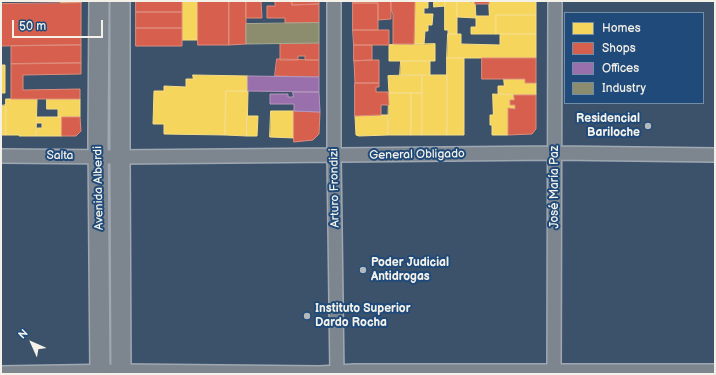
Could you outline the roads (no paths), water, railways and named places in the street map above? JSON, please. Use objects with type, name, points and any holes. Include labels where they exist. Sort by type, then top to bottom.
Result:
[{"type":"main road","name":"Avenida Alberdi","points":[[99,1],[98,157],[100,373]]},
{"type":"main road","name":"Avenida Alberdi","points":[[120,1],[121,373]]},
{"type":"street","name":"Arturo Frondizi","points":[[334,1],[334,155],[337,373]]},
{"type":"street","name":"José María Paz","points":[[554,372],[556,153],[554,135],[556,1]]},
{"type":"street","name":"General Obligado","points":[[120,157],[556,153],[715,155]]},
{"type":"street","name":"Salta","points":[[1,156],[120,157]]},
{"type":"street","points":[[1,373],[715,371]]},
{"type":"place","name":"Residencial Bariloche","points":[[648,126]]},
{"type":"place","name":"Poder Judicial Antidrogas","points":[[363,270]]},
{"type":"place","name":"Instituto Superior Dardo Rocha","points":[[307,316]]}]
